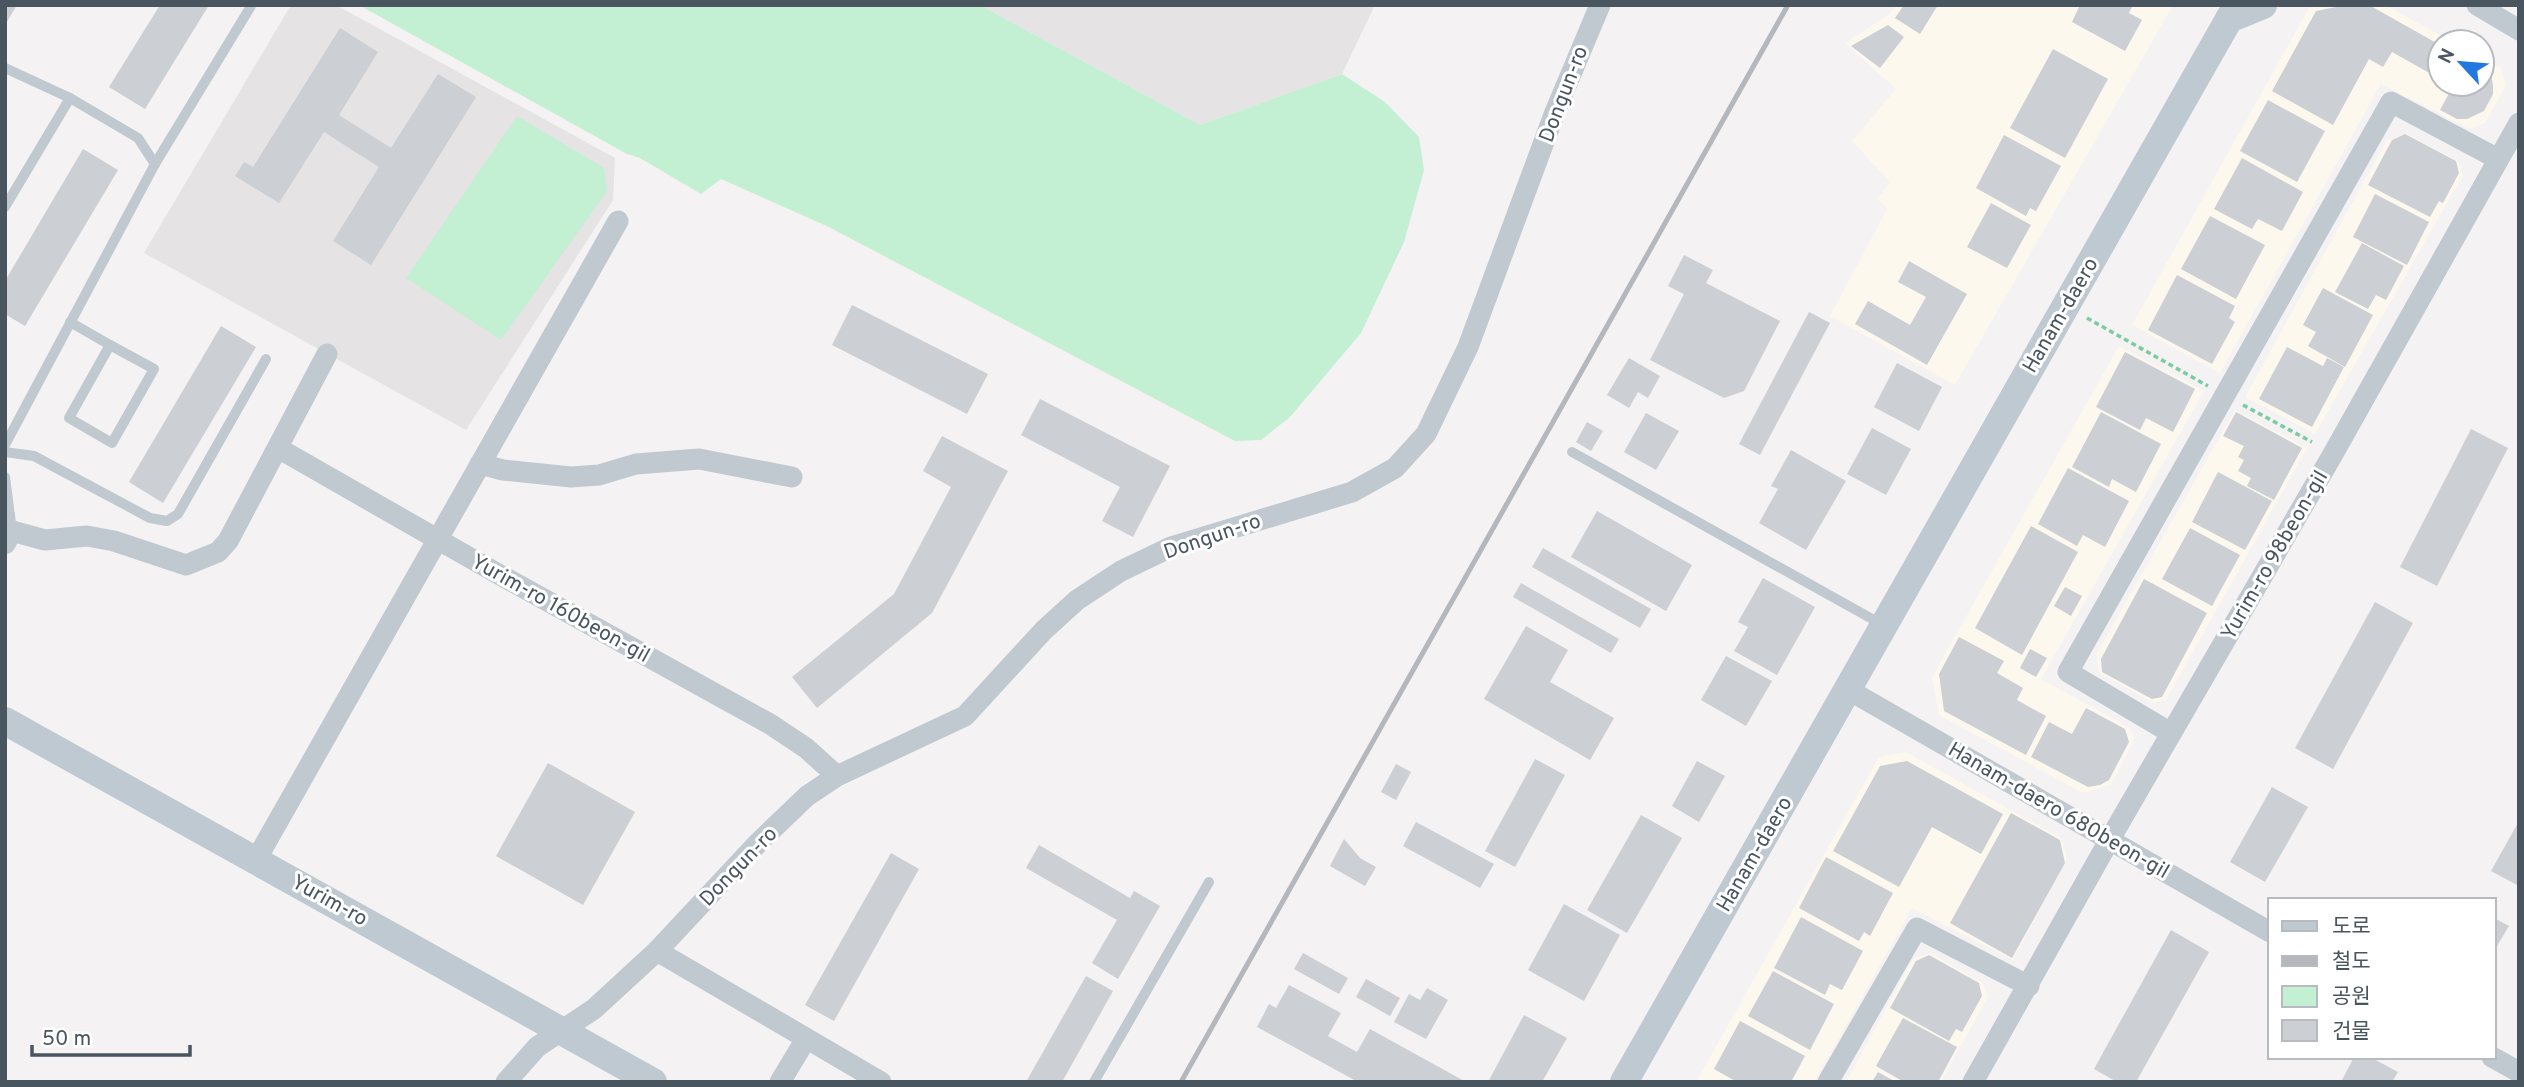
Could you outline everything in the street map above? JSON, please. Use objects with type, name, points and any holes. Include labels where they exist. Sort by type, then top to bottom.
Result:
[{"type":"main road","points":[[2233,12],[2263,5]]},
{"type":"main road","name":"Hanam-daero","points":[[1624,1082],[2233,12]]},
{"type":"main road","name":"Yurim-ro","points":[[5,721],[653,1082]]},
{"type":"street","name":"Dongun-ro","points":[[506,1082],[537,1048],[594,1009],[657,951],[759,842],[807,796],[837,776],[964,716],[1044,630],[1077,600],[1121,571],[1171,547],[1352,492],[1395,468],[1426,435],[1468,347],[1555,112],[1600,5]]},
{"type":"street","points":[[2477,5],[2519,30]]},
{"type":"street","points":[[2171,733],[2068,671],[2391,102],[2498,159]]},
{"type":"street","name":"Yurim-ro 98beon-gil","points":[[1973,1082],[2333,454],[2519,123]]},
{"type":"street","points":[[256,860],[618,221]]},
{"type":"street","points":[[9,538],[45,540],[87,536],[114,541],[186,565],[218,552],[228,541],[327,354]]},
{"type":"street","name":"Yurim-ro 160beon-gil","points":[[278,448],[779,730],[806,748],[837,776]]},
{"type":"street","points":[[480,464],[503,470],[571,477],[599,475],[636,464],[699,459],[792,477]]},
{"type":"street","name":"Hanam-daero 680beon-gil","points":[[1847,689],[2268,931]]},
{"type":"street","points":[[1828,1082],[1917,928],[2029,986]]},
{"type":"street","points":[[657,951],[881,1082]]},
{"type":"street","points":[[780,1082],[806,1039]]},
{"type":"street","points":[[2496,1059],[2519,1072]]},
{"type":"lane","points":[[5,445],[155,164],[251,6]]},
{"type":"lane","points":[[5,68],[70,98],[138,138],[155,164]]},
{"type":"lane","points":[[5,207],[70,98]]},
{"type":"lane","points":[[70,322],[154,369],[112,443],[69,418],[110,345]]},
{"type":"lane","points":[[5,452],[34,456],[150,518],[167,522],[178,514],[266,359]]},
{"type":"lane","points":[[1572,452],[1883,625]]},
{"type":"lane","points":[[5,477],[9,538]]},
{"type":"lane","points":[[1094,1082],[1209,882]]},
{"type":"path","points":[[2065,306],[2312,442]]},
{"type":"shaded area","points":[[291,5],[336,5],[615,158],[613,200],[466,430],[144,253]]},
{"type":"shaded area","points":[[980,5],[1375,5],[1342,74],[1200,125]]},
{"type":"shaded area","points":[[1896,5],[2173,5],[1955,385],[1830,316],[1887,209],[1878,198],[1890,182],[1852,141],[1896,89],[1845,43],[1888,15]]},
{"type":"shaded area","points":[[2322,5],[2385,5],[2427,28],[2426,98],[2496,98],[2496,65],[2501,68],[2506,85],[2485,123],[2469,129],[2381,84],[2220,373],[2132,325],[2309,8]]},
{"type":"shaded area","points":[[2405,133],[2458,161],[2463,175],[2315,434],[2245,397],[2387,140]]},
{"type":"shaded area","points":[[2119,346],[2204,391],[2041,679],[2130,728],[2135,738],[2111,785],[2083,793],[1939,715],[1932,677]]},
{"type":"shaded area","points":[[2235,410],[2307,448],[2166,700],[2154,703],[2099,673],[2096,655]]},
{"type":"shaded area","points":[[1906,752],[2061,838],[2067,859],[2013,960],[1912,908],[1814,1082],[1696,1082],[1879,757]]},
{"type":"shaded area","points":[[1930,953],[1983,983],[1988,997],[1941,1082],[1846,1082],[1913,959]]},
{"type":"green space","points":[[359,5],[980,5],[1200,125],[1342,74],[1385,102],[1419,137],[1424,170],[1404,242],[1361,333],[1290,417],[1261,440],[1235,441],[829,227],[721,179],[701,194]]},
{"type":"green space","points":[[517,116],[604,168],[607,191],[501,340],[406,278]]},
{"type":"building","points":[[5,5],[17,5],[5,25]]},
{"type":"building","points":[[160,5],[209,5],[145,109],[109,87]]},
{"type":"building","points":[[1904,5],[1938,5],[1920,34],[1895,18]]},
{"type":"building","points":[[2080,5],[2133,5],[2129,13],[2142,20],[2125,51],[2072,22]]},
{"type":"building","points":[[2346,5],[2369,5],[2426,37],[2426,71],[2392,52],[2383,67],[2369,59],[2333,125],[2272,91],[2316,11]]},
{"type":"building","points":[[1888,25],[1904,37],[1880,68],[1851,46]]},
{"type":"building","points":[[340,28],[378,52],[339,115],[391,148],[438,74],[476,97],[371,265],[333,241],[379,167],[324,132],[279,203],[235,176],[244,162],[253,167]]},
{"type":"building","points":[[2053,49],[2108,79],[2065,158],[2010,128]]},
{"type":"building","points":[[2446,98],[2491,98],[2484,111],[2467,119],[2457,119],[2440,110]]},
{"type":"building","points":[[2268,100],[2325,131],[2297,182],[2240,151]]},
{"type":"building","points":[[2405,134],[2456,161],[2459,173],[2443,203],[2439,201],[2430,217],[2368,185],[2392,140]]},
{"type":"building","points":[[2004,135],[2061,166],[2036,211],[2030,208],[2026,216],[1976,188]]},
{"type":"building","points":[[83,149],[118,170],[25,326],[5,314],[5,281]]},
{"type":"building","points":[[2242,158],[2303,192],[2282,231],[2258,219],[2252,229],[2214,209]]},
{"type":"building","points":[[2375,194],[2429,222],[2407,265],[2353,237]]},
{"type":"building","points":[[1991,203],[2031,225],[2007,268],[1967,247]]},
{"type":"building","points":[[2210,216],[2265,245],[2236,299],[2181,269]]},
{"type":"building","points":[[2362,243],[2404,266],[2386,300],[2376,295],[2368,309],[2335,292]]},
{"type":"building","points":[[1684,255],[1713,270],[1706,283],[1780,321],[1744,391],[1724,398],[1650,360],[1684,294],[1668,286]]},
{"type":"building","points":[[1909,261],[1967,294],[1927,365],[1855,324],[1868,301],[1910,325],[1926,297],[1898,282]]},
{"type":"building","points":[[2177,275],[2235,306],[2229,318],[2235,322],[2212,364],[2148,330]]},
{"type":"building","points":[[2323,288],[2373,315],[2345,367],[2308,346],[2316,332],[2303,325]]},
{"type":"building","points":[[852,305],[988,374],[967,414],[832,345]]},
{"type":"building","points":[[1809,312],[1830,323],[1760,455],[1739,444]]},
{"type":"building","points":[[221,326],[256,347],[163,503],[129,482]]},
{"type":"building","points":[[2287,347],[2323,366],[2327,358],[2344,367],[2312,427],[2259,399]]},
{"type":"building","points":[[2125,352],[2195,389],[2173,432],[2146,418],[2140,430],[2096,407]]},
{"type":"building","points":[[1629,358],[1660,376],[1648,398],[1638,392],[1629,408],[1607,395]]},
{"type":"building","points":[[1897,363],[1942,387],[1919,431],[1874,407]]},
{"type":"building","points":[[1040,399],[1170,466],[1133,537],[1102,521],[1120,487],[1021,435]]},
{"type":"building","points":[[2101,412],[2161,444],[2136,492],[2112,479],[2109,487],[2072,467]]},
{"type":"building","points":[[2236,412],[2302,448],[2274,500],[2247,486],[2251,478],[2238,471],[2244,460],[2238,457],[2244,446],[2223,436]]},
{"type":"building","points":[[1646,413],[1679,431],[1656,470],[1624,452]]},
{"type":"building","points":[[1587,422],[1603,431],[1591,451],[1576,442]]},
{"type":"building","points":[[1872,428],[1911,449],[1886,495],[1847,474]]},
{"type":"building","points":[[2471,429],[2508,448],[2437,586],[2400,567]]},
{"type":"building","points":[[942,436],[1008,471],[932,613],[817,708],[792,677],[894,594],[951,487],[923,471]]},
{"type":"building","points":[[1791,450],[1846,481],[1806,550],[1759,523],[1778,489],[1771,486]]},
{"type":"building","points":[[2068,468],[2129,501],[2105,547],[2083,535],[2077,546],[2038,524]]},
{"type":"building","points":[[2218,472],[2272,501],[2245,550],[2192,522]]},
{"type":"building","points":[[1597,511],[1692,565],[1666,611],[1571,557]]},
{"type":"building","points":[[2031,526],[2078,552],[2022,655],[1975,628]]},
{"type":"building","points":[[2190,528],[2240,555],[2212,606],[2162,579]]},
{"type":"building","points":[[1543,548],[1651,609],[1640,628],[1532,567]]},
{"type":"building","points":[[1763,578],[1815,607],[1777,675],[1734,651],[1748,627],[1738,622]]},
{"type":"building","points":[[2144,579],[2207,613],[2162,697],[2152,699],[2102,672],[2101,659]]},
{"type":"building","points":[[1521,583],[1619,639],[1611,653],[1513,597]]},
{"type":"building","points":[[2065,587],[2082,596],[2071,616],[2054,606]]},
{"type":"building","points":[[2375,602],[2413,623],[2333,769],[2295,748]]},
{"type":"building","points":[[1526,626],[1568,650],[1550,682],[1614,718],[1590,760],[1484,699]]},
{"type":"building","points":[[1959,637],[2004,661],[1997,673],[2023,688],[2017,700],[2046,716],[2026,755],[1944,711],[1939,674]]},
{"type":"building","points":[[2030,649],[2047,658],[2036,677],[2020,668]]},
{"type":"building","points":[[1726,656],[1772,681],[1746,726],[1701,700]]},
{"type":"building","points":[[2086,708],[2125,729],[2129,742],[2109,780],[2088,787],[2031,757],[2049,722],[2072,734]]},
{"type":"building","points":[[1535,759],[1565,775],[1515,867],[1485,851]]},
{"type":"building","points":[[1697,761],[1725,776],[1699,822],[1672,806]]},
{"type":"building","points":[[1907,761],[2003,814],[1981,854],[1932,827],[1899,887],[1833,851],[1880,766]]},
{"type":"building","points":[[548,763],[635,812],[583,905],[496,856]]},
{"type":"building","points":[[1396,764],[1411,772],[1396,800],[1381,792]]},
{"type":"building","points":[[2272,787],[2308,807],[2265,882],[2230,862]]},
{"type":"building","points":[[2011,813],[2060,840],[2065,863],[2012,958],[1950,923]]},
{"type":"building","points":[[1641,815],[1682,838],[1627,933],[1587,910]]},
{"type":"building","points":[[2519,821],[2519,886],[2491,871]]},
{"type":"building","points":[[1416,822],[1494,864],[1480,888],[1403,846]]},
{"type":"building","points":[[1344,839],[1360,858],[1376,867],[1365,886],[1330,866]]},
{"type":"building","points":[[1039,845],[1130,898],[1134,891],[1160,906],[1118,979],[1092,963],[1117,920],[1026,868]]},
{"type":"building","points":[[891,853],[919,869],[834,1021],[805,1005]]},
{"type":"building","points":[[1826,857],[1893,893],[1870,936],[1864,932],[1859,941],[1799,908]]},
{"type":"building","points":[[1564,904],[1620,935],[1584,1001],[1528,970]]},
{"type":"building","points":[[1801,917],[1863,951],[1842,990],[1830,984],[1825,995],[1774,968]]},
{"type":"building","points":[[2496,919],[2509,926],[2496,948]]},
{"type":"building","points":[[2171,930],[2209,952],[2136,1082],[2117,1082],[2094,1069]]},
{"type":"building","points":[[1303,953],[1348,978],[1339,994],[1294,969]]},
{"type":"building","points":[[1929,955],[1979,983],[1982,996],[1962,1032],[1956,1029],[1949,1041],[1890,1008],[1916,961]]},
{"type":"building","points":[[1773,971],[1834,1004],[1810,1050],[1748,1016]]},
{"type":"building","points":[[1086,976],[1113,991],[1062,1082],[1026,1082]]},
{"type":"building","points":[[1366,979],[1400,998],[1390,1016],[1356,997]]},
{"type":"building","points":[[1289,985],[1341,1013],[1328,1036],[1357,1052],[1370,1029],[1466,1082],[1358,1082],[1257,1027],[1269,1004],[1276,1008]]},
{"type":"building","points":[[1427,988],[1448,1000],[1426,1039],[1394,1022],[1409,994],[1420,1000]]},
{"type":"building","points":[[1524,1015],[1567,1038],[1542,1082],[1488,1082]]},
{"type":"building","points":[[1903,1018],[1957,1047],[1938,1082],[1904,1082],[1876,1066]]},
{"type":"building","points":[[1740,1021],[1805,1056],[1791,1082],[1737,1082],[1714,1069]]},
{"type":"building","points":[[2353,1059],[2374,1059],[2398,1072],[2392,1082],[2341,1082]]},
{"type":"building","points":[[1878,1072],[1896,1082],[1872,1082]]},
{"type":"railway","points":[[1181,1082],[1788,5]]}]
